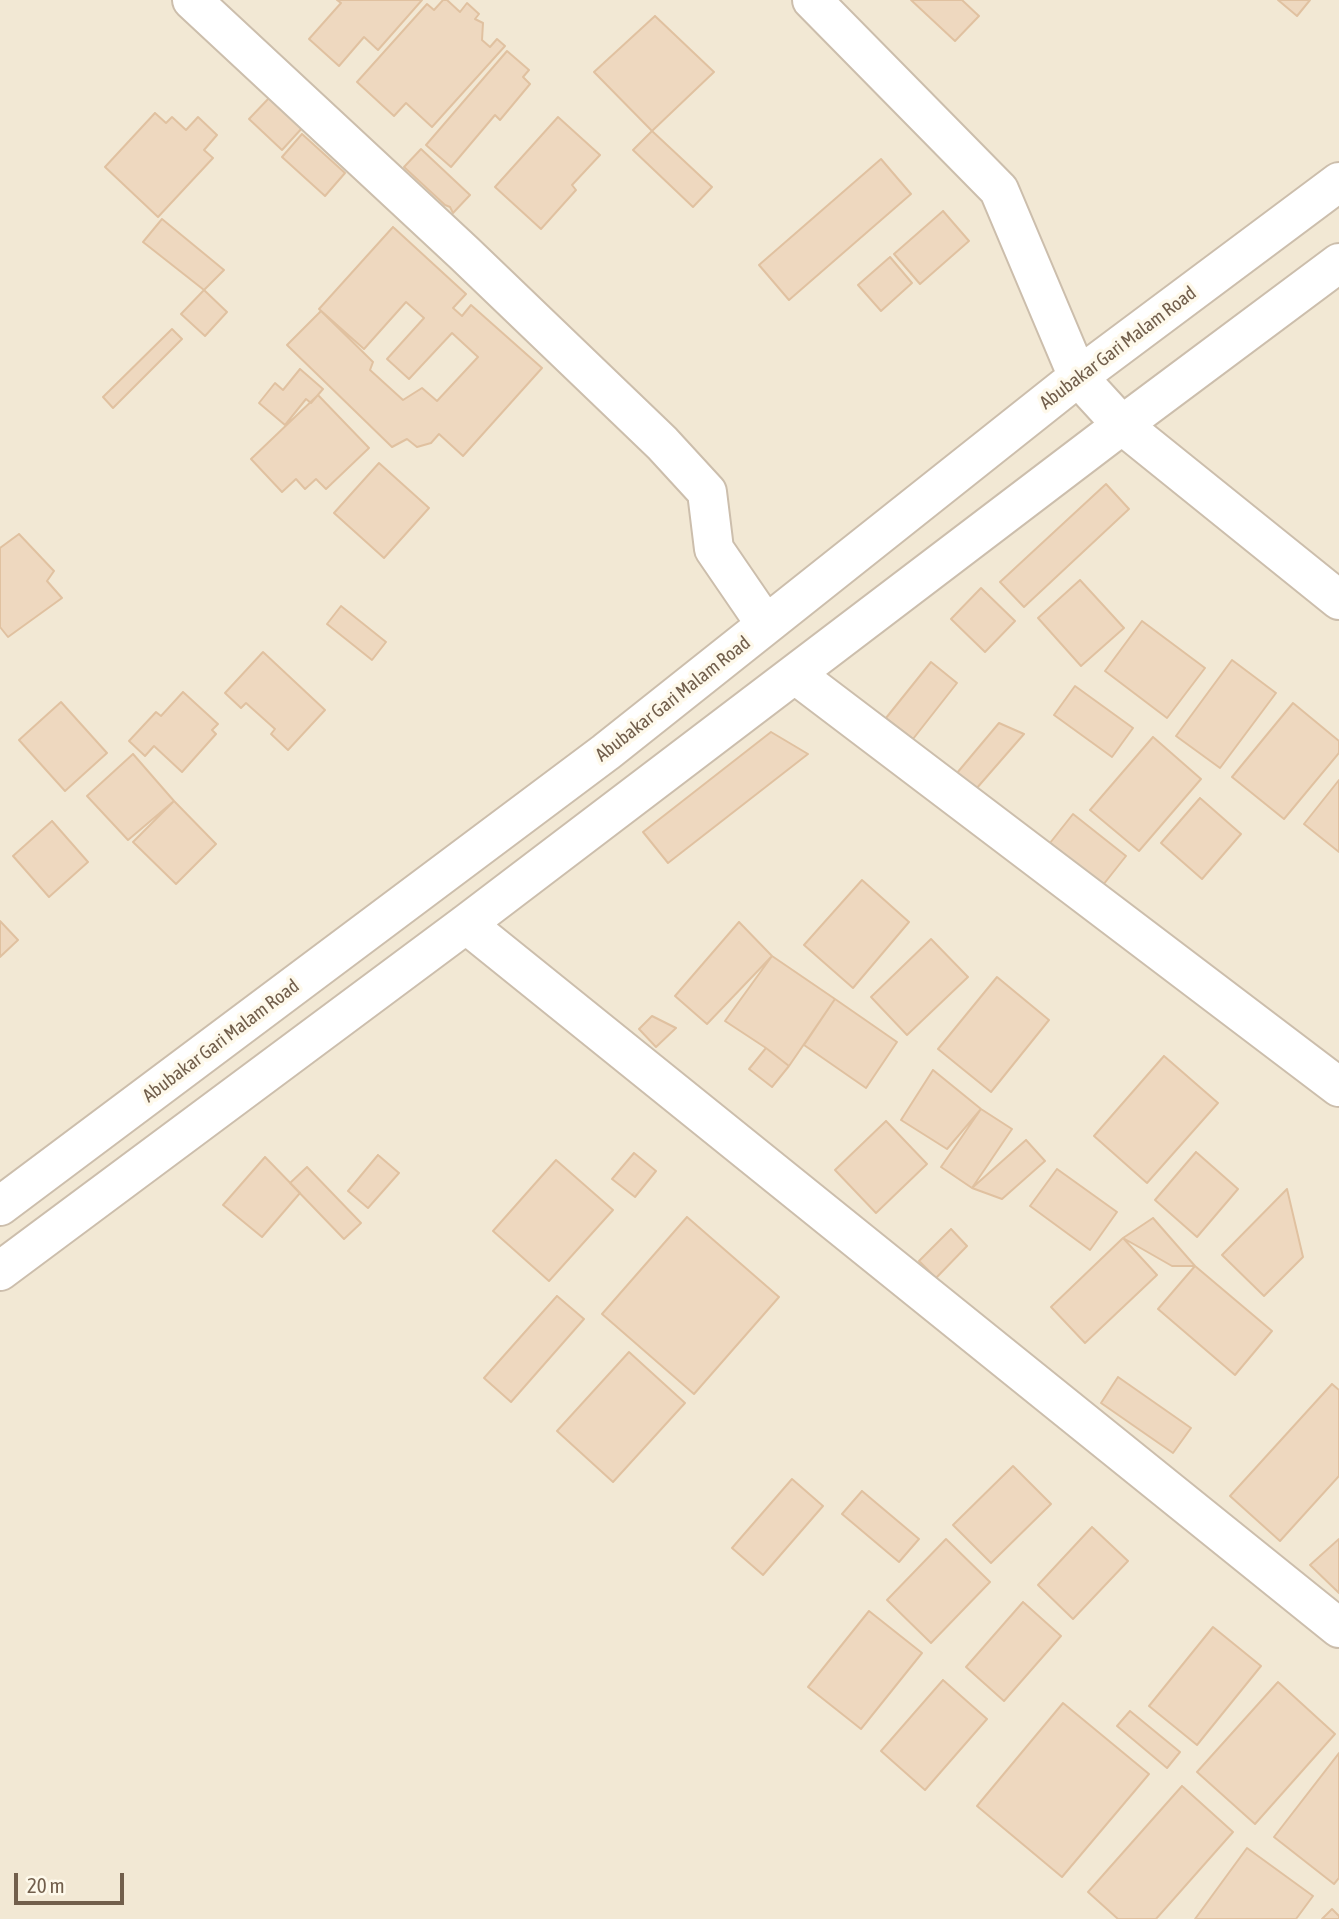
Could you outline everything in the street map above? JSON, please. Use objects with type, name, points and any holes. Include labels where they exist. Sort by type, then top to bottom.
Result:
[{"type":"street","points":[[192,0],[474,262],[662,443],[707,492],[714,550],[766,625]]},
{"type":"street","points":[[812,0],[999,190],[1077,377],[1122,425],[1339,600]]},
{"type":"street","name":"Abubakar Gari Malam Road","points":[[0,1206],[606,752],[1077,377],[1339,182]]},
{"type":"street","points":[[0,1271],[796,676],[1122,425],[1339,263]]},
{"type":"street","points":[[796,676],[1339,1087]]},
{"type":"street","points":[[466,924],[1339,1628]]},
{"type":"shaded area","points":[[0,0],[1339,0],[1339,1919],[0,1919]]},
{"type":"building","points":[[337,0],[422,0],[378,50],[364,37],[339,66],[309,39],[341,3]]},
{"type":"building","points":[[443,0],[447,0],[460,12],[467,3],[479,14],[475,19],[483,23],[482,40],[490,47],[497,39],[505,46],[432,127],[406,103],[394,116],[357,82],[427,4],[434,10]]},
{"type":"building","points":[[911,0],[962,0],[979,16],[955,41]]},
{"type":"building","points":[[1278,0],[1310,0],[1297,16]]},
{"type":"building","points":[[655,16],[714,72],[652,131],[594,72]]},
{"type":"building","points":[[507,51],[529,70],[523,77],[530,84],[500,120],[495,115],[451,167],[426,145]]},
{"type":"building","points":[[270,97],[303,127],[282,150],[249,119]]},
{"type":"building","points":[[155,113],[166,123],[172,117],[186,130],[198,117],[217,135],[204,150],[213,158],[158,217],[105,167]]},
{"type":"building","points":[[558,117],[600,155],[572,185],[576,190],[541,229],[495,187]]},
{"type":"building","points":[[652,131],[712,187],[693,207],[633,150]]},
{"type":"building","points":[[302,134],[345,173],[325,196],[282,157]]},
{"type":"building","points":[[421,149],[470,195],[453,213],[450,207],[404,167]]},
{"type":"building","points":[[881,159],[911,194],[789,300],[759,265]]},
{"type":"building","points":[[943,211],[969,241],[920,284],[894,254]]},
{"type":"building","points":[[162,219],[224,270],[204,290],[143,242]]},
{"type":"building","points":[[393,227],[466,294],[453,308],[462,316],[471,305],[542,368],[463,456],[439,434],[431,443],[417,447],[407,439],[392,447],[287,345],[321,311],[373,362],[370,370],[403,400],[422,388],[437,401],[478,357],[452,333],[409,379],[387,359],[424,318],[406,302],[364,349],[319,309]]},
{"type":"building","points":[[890,257],[912,283],[881,311],[858,285]]},
{"type":"building","points":[[204,290],[227,312],[205,336],[181,314]]},
{"type":"building","points":[[172,329],[182,339],[113,408],[103,397]]},
{"type":"building","points":[[300,369],[323,389],[311,403],[306,399],[285,425],[259,403],[275,383],[283,390]]},
{"type":"building","points":[[318,395],[369,448],[326,489],[316,479],[305,489],[296,479],[282,492],[251,459]]},
{"type":"building","points":[[379,463],[429,508],[384,558],[334,513]]},
{"type":"building","points":[[1106,484],[1129,509],[1024,607],[1000,582]]},
{"type":"building","points":[[19,534],[54,571],[47,581],[62,598],[8,637],[0,627],[0,548]]},
{"type":"building","points":[[1080,580],[1124,628],[1081,666],[1038,618]]},
{"type":"building","points":[[981,588],[1015,621],[985,652],[951,619]]},
{"type":"building","points":[[341,606],[386,642],[372,660],[327,624]]},
{"type":"building","points":[[1142,621],[1205,668],[1167,718],[1105,671]]},
{"type":"building","points":[[263,652],[325,710],[288,750],[271,734],[275,729],[246,703],[241,708],[225,693]]},
{"type":"building","points":[[1232,660],[1276,693],[1220,768],[1176,736]]},
{"type":"building","points":[[931,662],[957,683],[913,739],[886,718]]},
{"type":"building","points":[[1075,686],[1133,728],[1112,757],[1054,715]]},
{"type":"building","points":[[183,692],[218,724],[212,730],[216,734],[182,772],[154,746],[145,756],[129,741],[156,712],[161,716]]},
{"type":"building","points":[[61,702],[107,753],[65,791],[19,740]]},
{"type":"building","points":[[1293,703],[1339,741],[1339,753],[1284,819],[1232,777]]},
{"type":"building","points":[[999,723],[1024,734],[976,789],[957,773]]},
{"type":"building","points":[[771,732],[808,754],[668,863],[643,832]]},
{"type":"building","points":[[1153,737],[1201,779],[1139,851],[1090,810]]},
{"type":"building","points":[[133,754],[174,801],[128,840],[87,796]]},
{"type":"building","points":[[1339,780],[1339,852],[1304,824]]},
{"type":"building","points":[[1200,798],[1241,834],[1202,879],[1161,843]]},
{"type":"building","points":[[174,801],[216,844],[176,884],[133,842]]},
{"type":"building","points":[[1073,814],[1126,856],[1103,885],[1050,843]]},
{"type":"building","points":[[52,821],[88,862],[49,897],[13,856]]},
{"type":"building","points":[[862,880],[909,922],[853,988],[804,945]]},
{"type":"building","points":[[0,921],[18,940],[0,957]]},
{"type":"building","points":[[739,922],[772,956],[707,1024],[675,996]]},
{"type":"building","points":[[931,939],[968,977],[907,1035],[871,997]]},
{"type":"building","points":[[772,956],[835,999],[789,1066],[725,1021]]},
{"type":"building","points":[[997,977],[1049,1020],[991,1092],[938,1049]]},
{"type":"building","points":[[835,999],[897,1042],[866,1088],[804,1045]]},
{"type":"building","points":[[652,1016],[676,1028],[656,1047],[639,1029]]},
{"type":"building","points":[[766,1048],[789,1066],[772,1087],[749,1069]]},
{"type":"building","points":[[1164,1056],[1218,1103],[1147,1183],[1094,1136]]},
{"type":"building","points":[[933,1070],[981,1109],[947,1149],[901,1120]]},
{"type":"building","points":[[981,1109],[1012,1129],[972,1188],[941,1167]]},
{"type":"building","points":[[886,1121],[927,1164],[876,1213],[835,1170]]},
{"type":"building","points":[[1026,1140],[1045,1161],[1002,1199],[972,1188]]},
{"type":"building","points":[[1196,1152],[1238,1189],[1197,1237],[1155,1200]]},
{"type":"building","points":[[634,1153],[656,1171],[635,1197],[612,1179]]},
{"type":"building","points":[[378,1155],[399,1173],[368,1208],[348,1191]]},
{"type":"building","points":[[265,1157],[300,1193],[262,1237],[223,1205]]},
{"type":"building","points":[[556,1160],[613,1210],[549,1281],[493,1231]]},
{"type":"building","points":[[307,1167],[361,1223],[344,1239],[290,1183]]},
{"type":"building","points":[[1057,1169],[1117,1212],[1090,1250],[1030,1206]]},
{"type":"building","points":[[1287,1189],[1303,1257],[1264,1296],[1222,1255]]},
{"type":"building","points":[[687,1217],[779,1297],[694,1394],[602,1314]]},
{"type":"building","points":[[1153,1218],[1195,1266],[1172,1266],[1123,1238]]},
{"type":"building","points":[[951,1229],[967,1246],[936,1278],[919,1261]]},
{"type":"building","points":[[1123,1238],[1157,1275],[1085,1343],[1051,1307]]},
{"type":"building","points":[[1195,1266],[1272,1331],[1235,1375],[1158,1309]]},
{"type":"building","points":[[557,1296],[584,1319],[511,1402],[484,1378]]},
{"type":"building","points":[[629,1352],[685,1403],[613,1482],[557,1431]]},
{"type":"building","points":[[1118,1377],[1191,1428],[1173,1453],[1101,1403]]},
{"type":"building","points":[[1332,1384],[1339,1390],[1339,1476],[1280,1541],[1230,1496]]},
{"type":"building","points":[[1013,1466],[1051,1504],[991,1563],[953,1525]]},
{"type":"building","points":[[792,1479],[823,1506],[763,1575],[732,1548]]},
{"type":"building","points":[[862,1491],[919,1539],[899,1562],[842,1514]]},
{"type":"building","points":[[1092,1527],[1128,1561],[1073,1619],[1038,1585]]},
{"type":"building","points":[[946,1539],[990,1582],[931,1643],[887,1600]]},
{"type":"building","points":[[1339,1539],[1339,1593],[1310,1565]]},
{"type":"building","points":[[1023,1602],[1061,1636],[1004,1701],[966,1667]]},
{"type":"building","points":[[869,1611],[922,1653],[861,1729],[808,1687]]},
{"type":"building","points":[[1213,1627],[1261,1666],[1197,1745],[1149,1706]]},
{"type":"building","points":[[943,1680],[987,1719],[925,1790],[881,1751]]},
{"type":"building","points":[[1278,1682],[1335,1734],[1255,1824],[1197,1772]]},
{"type":"building","points":[[1063,1703],[1149,1774],[1062,1877],[977,1806]]},
{"type":"building","points":[[1130,1711],[1180,1752],[1167,1768],[1117,1726]]},
{"type":"building","points":[[1339,1753],[1339,1878],[1334,1884],[1274,1837]]},
{"type":"building","points":[[1182,1786],[1233,1832],[1156,1919],[1118,1919],[1088,1892]]},
{"type":"building","points":[[1247,1848],[1313,1896],[1296,1919],[1195,1919]]},
{"type":"building","points":[[1332,1909],[1339,1919],[1322,1919]]}]
